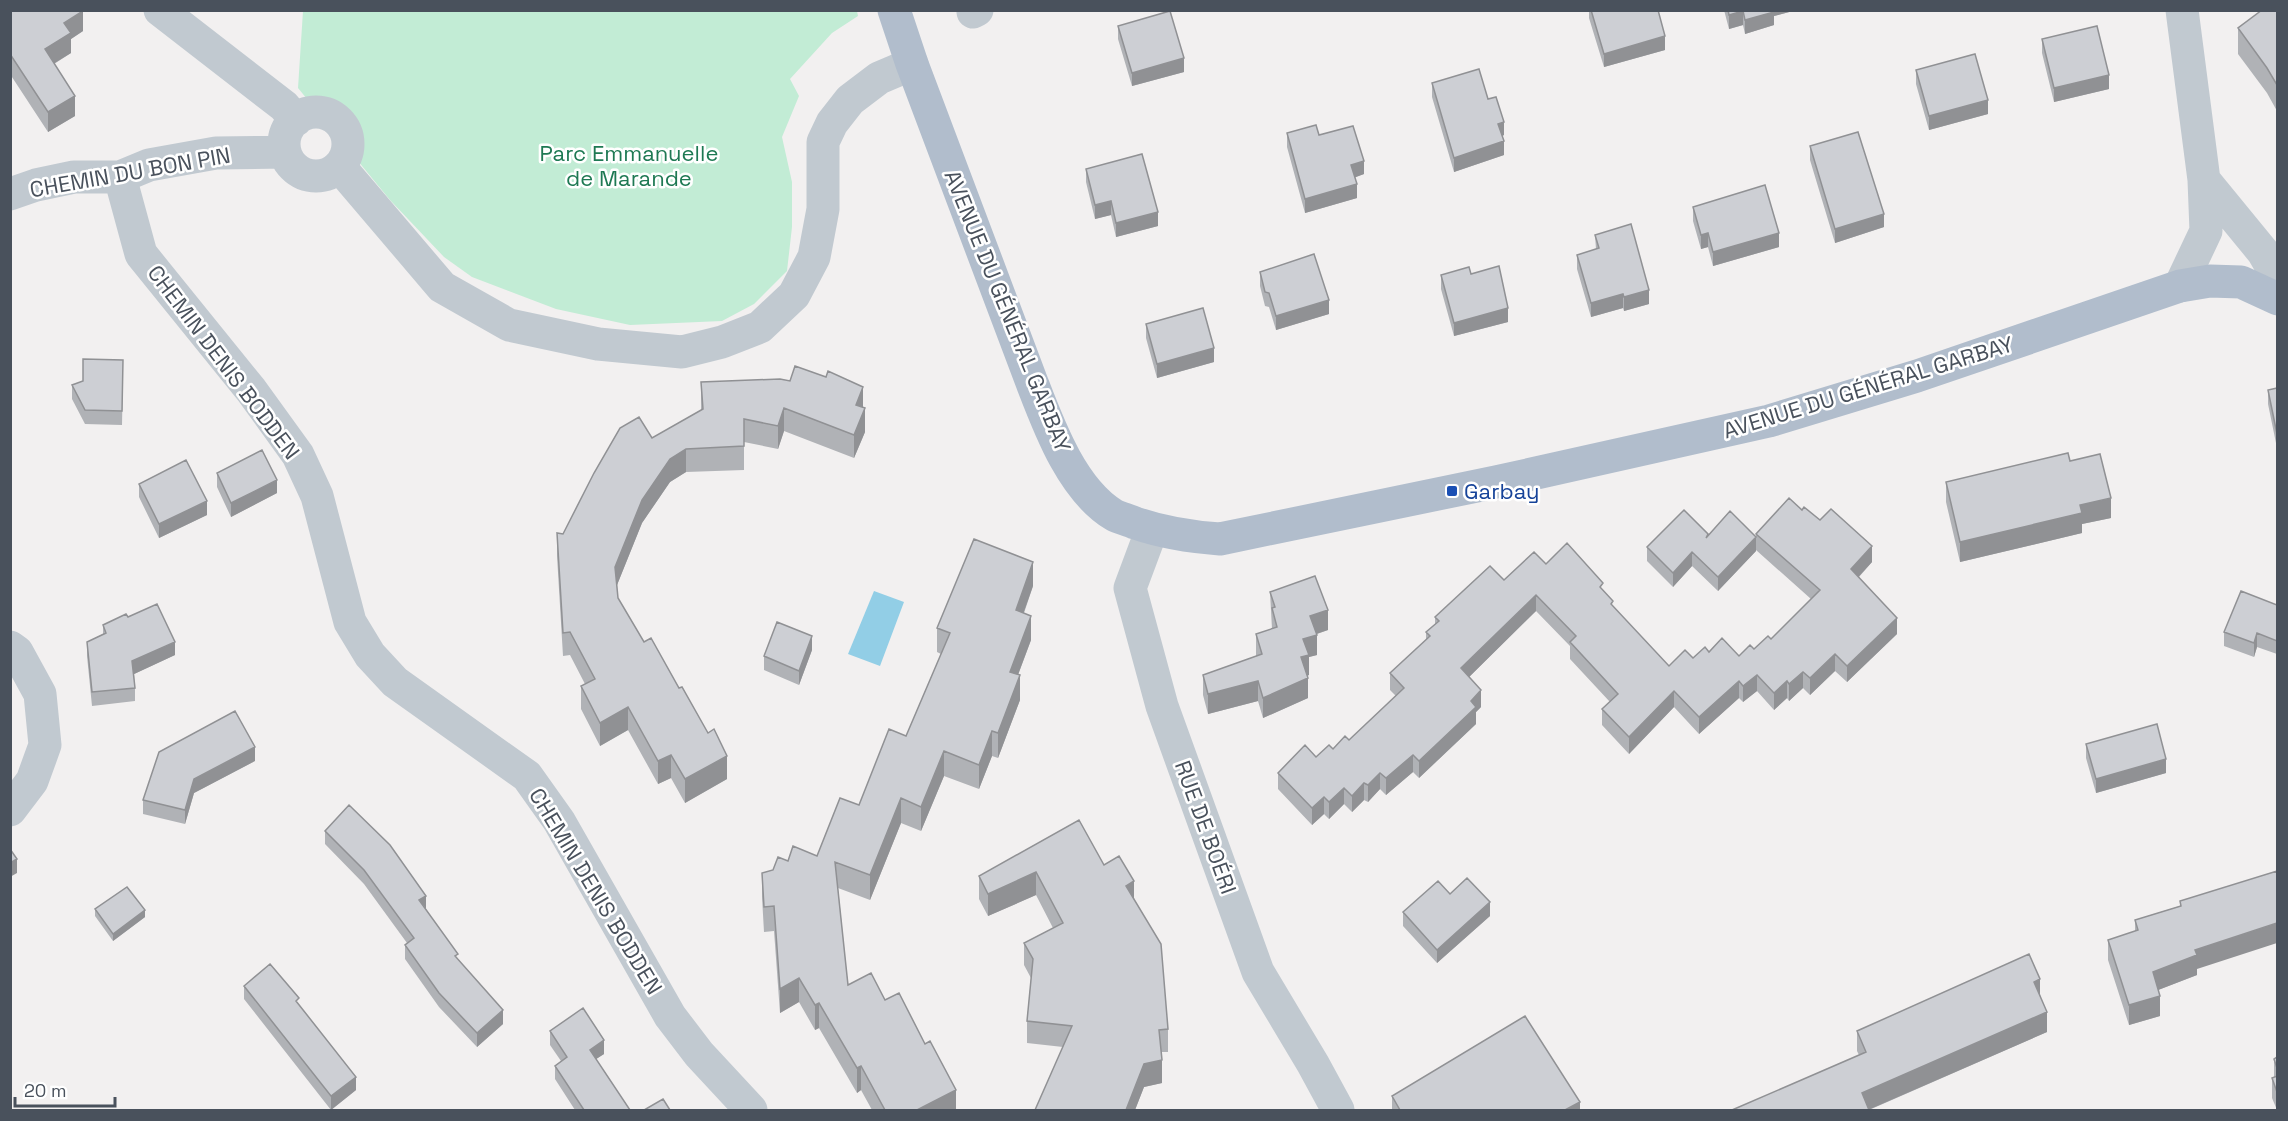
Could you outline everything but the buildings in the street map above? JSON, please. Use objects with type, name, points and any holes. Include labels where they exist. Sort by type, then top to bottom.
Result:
[{"type":"main road","name":"AVENUE DU GÉNÉRAL GARBAY","points":[[894,10],[912,64],[1049,427],[1072,470],[1095,500],[1114,515],[1152,529],[1182,536],[1221,539],[1496,482],[1769,421],[1917,376],[2180,286],[2210,282],[2241,282],[2277,299]]},
{"type":"street","points":[[160,10],[275,100],[296,120]]},
{"type":"street","points":[[2180,286],[2206,231],[2204,180],[2181,10]]},
{"type":"street","points":[[339,166],[442,287],[509,325],[598,345],[682,352],[722,342],[760,327],[794,295],[814,257],[823,209],[823,142],[832,123],[850,100],[879,78],[912,64]]},
{"type":"street","points":[[316,112],[326,113],[336,119],[348,136],[345,157],[339,166],[323,176],[313,176],[296,168],[285,152],[286,135],[296,120],[305,114],[316,112]]},
{"type":"street","name":"CHEMIN DU BON PIN","points":[[10,194],[36,185],[74,177],[120,177],[149,165],[216,153],[285,152]]},
{"type":"street","name":"CHEMIN DENIS BODDEN","points":[[120,177],[141,254],[251,390],[298,455],[317,496],[350,622],[370,655],[395,682],[527,776],[559,821],[670,1016],[699,1054],[751,1110]]},
{"type":"street","points":[[2204,180],[2264,252],[2277,278]]},
{"type":"street","name":"RUE DE BOÉRI","points":[[1152,529],[1130,588],[1162,706],[1258,972],[1338,1110]]},
{"type":"street","points":[[10,647],[17,652],[40,694],[45,745],[32,781],[10,810]]},
{"type":"green space","name":"Parc Emmanuelle de Marande","points":[[303,11],[857,11],[858,16],[832,33],[790,79],[799,96],[782,137],[792,182],[792,227],[787,271],[754,304],[722,321],[630,325],[556,309],[472,277],[444,257],[390,200],[298,88]]},
{"type":"water","points":[[874,591],[904,602],[880,666],[848,654]]},
{"type":"place","name":"Garbay","points":[[1452,491]]}]
